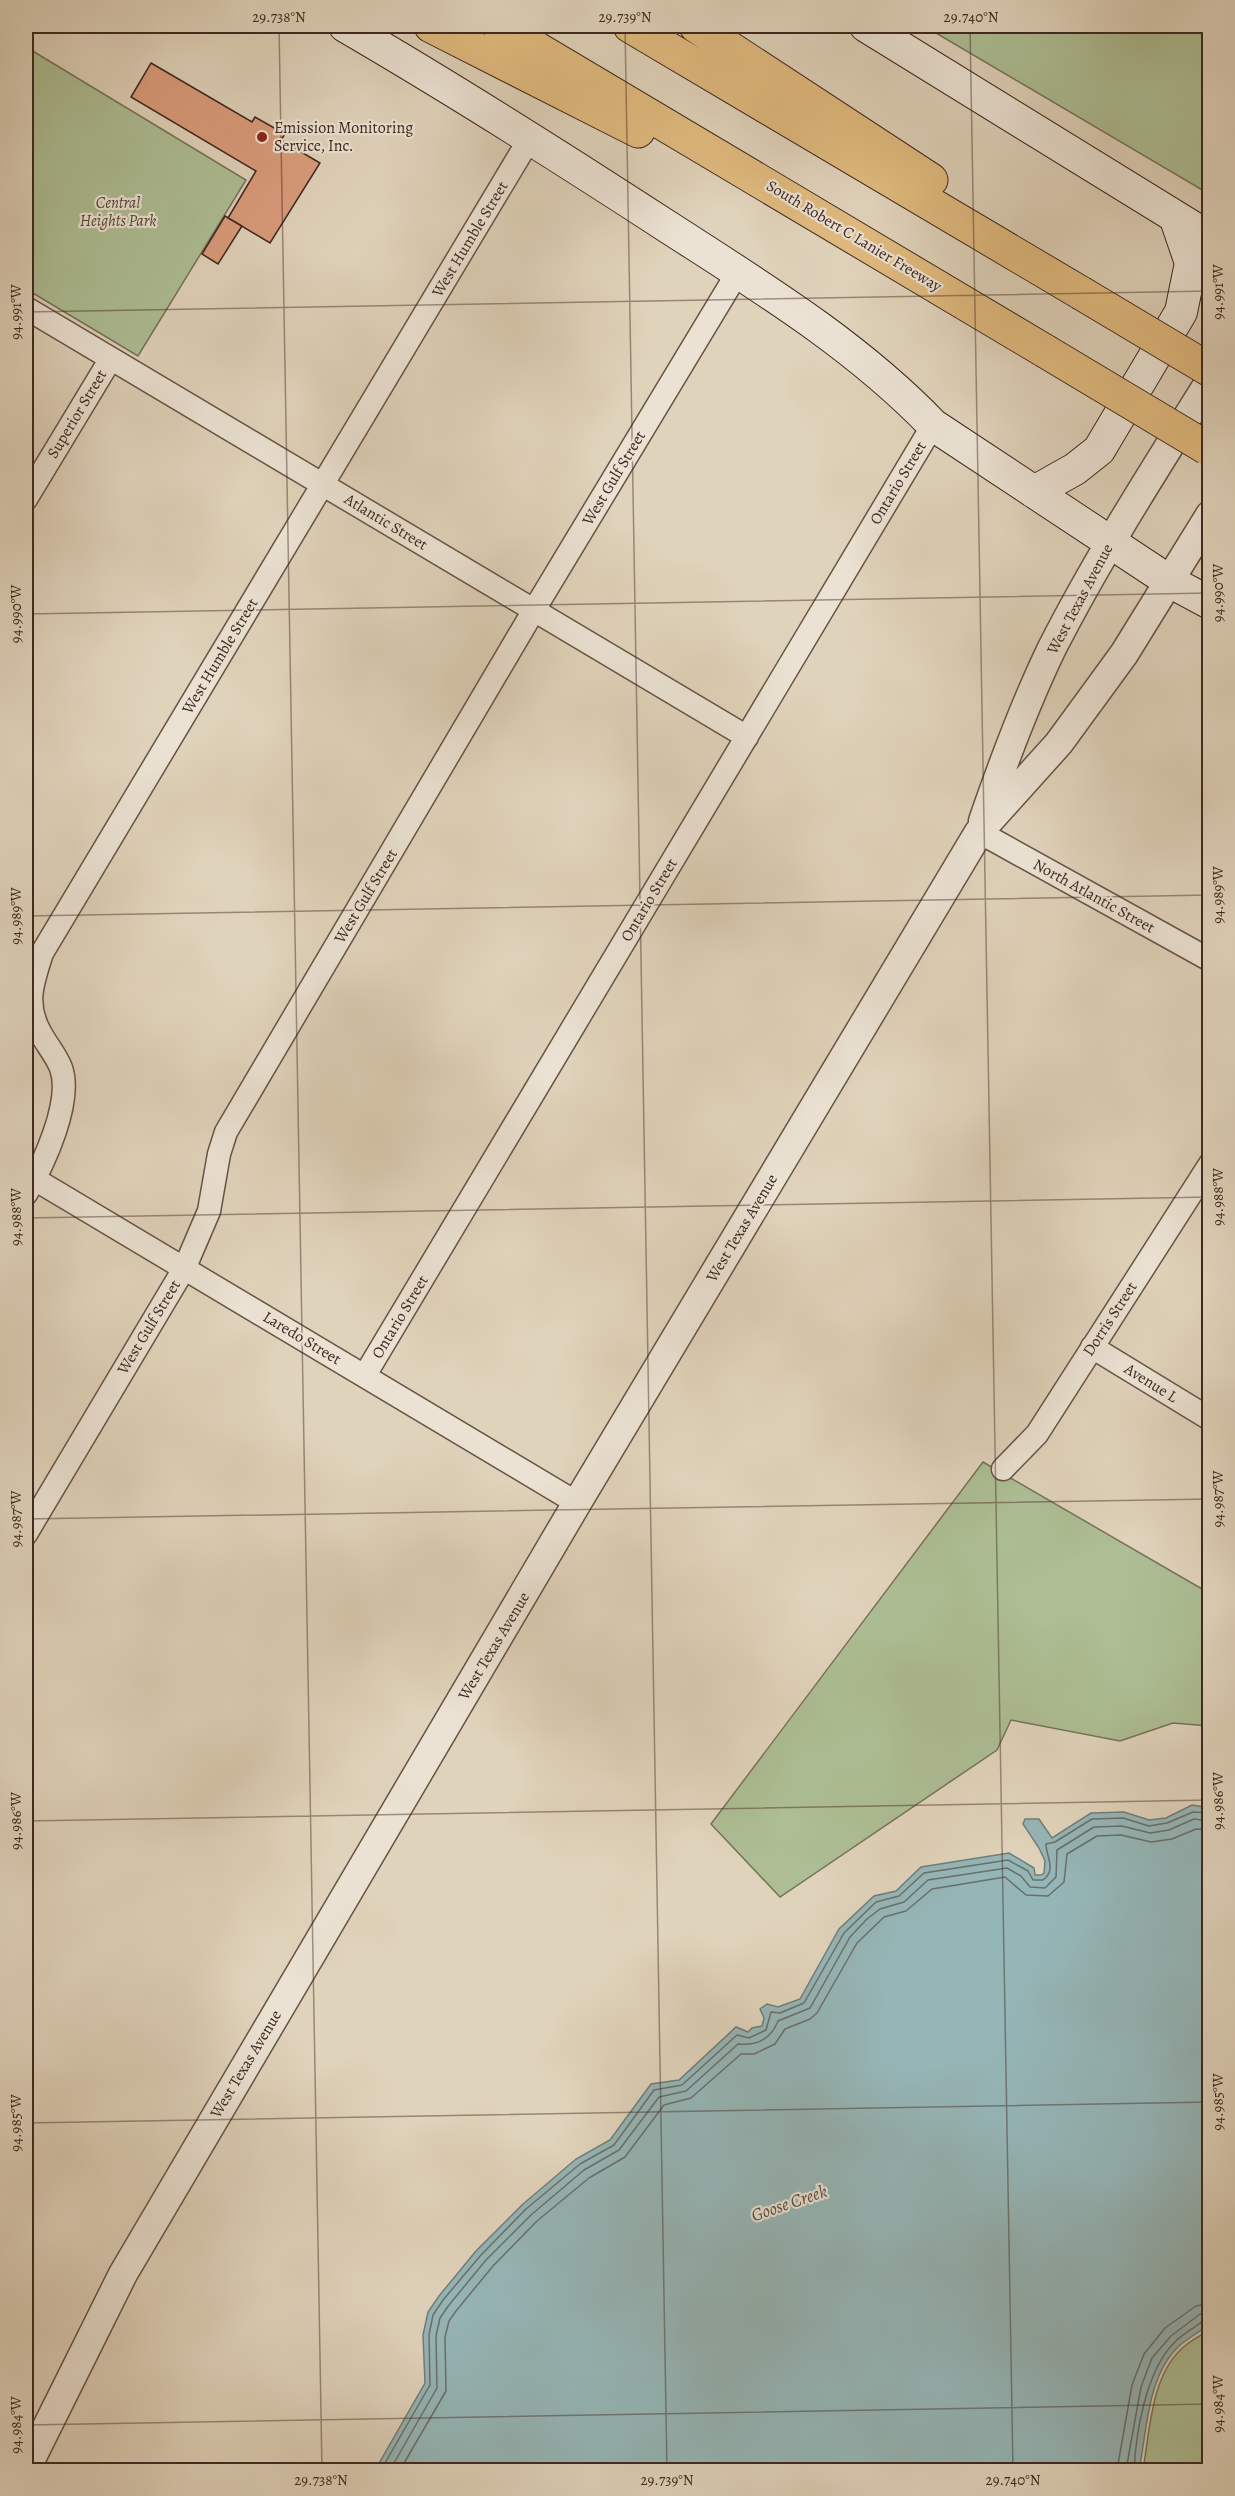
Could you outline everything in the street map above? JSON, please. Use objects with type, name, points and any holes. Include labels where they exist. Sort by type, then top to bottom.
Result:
[{"type":"highway","points":[[431,26],[926,278]]},
{"type":"highway","name":"South Robert C Lanier Freeway","points":[[500,26],[1208,448]]},
{"type":"highway","points":[[630,26],[1209,370]]},
{"type":"highway","points":[[696,26],[934,181],[997,243]]},
{"type":"main road","points":[[345,26],[530,138],[738,272],[837,340],[903,393],[933,425],[1169,581],[1209,603]]},
{"type":"main road","points":[[866,26],[1209,238]]},
{"type":"main road","points":[[1034,492],[1075,469],[1099,450],[1180,312],[1191,263],[1176,219]]},
{"type":"street","name":"West Humble Street","points":[[28,1182],[48,1151],[63,1094],[62,1069],[38,1030],[30,1001],[42,952],[530,138]]},
{"type":"street","name":"West Gulf Street","points":[[26,1534],[185,1267],[209,1211],[219,1154],[226,1132],[534,610],[738,272]]},
{"type":"street","name":"Atlantic Street","points":[[26,308],[747,737]]},
{"type":"street","name":"Superior Street","points":[[26,499],[110,360]]},
{"type":"street","name":"West Texas Avenue","points":[[979,832],[1003,761],[1052,649],[1110,542],[1209,381]]},
{"type":"street","name":"Ontario Street","points":[[365,1376],[933,425]]},
{"type":"street","name":"West Texas Avenue","points":[[26,2469],[123,2274],[577,1503],[979,832],[1059,743],[1124,654],[1209,515]]},
{"type":"street","name":"North Atlantic Street","points":[[979,832],[1209,960]]},
{"type":"street","name":"Dorris Street","points":[[1003,1469],[1037,1434],[1209,1164]]},
{"type":"street","name":"Laredo Street","points":[[28,1182],[185,1267],[577,1503]]},
{"type":"street","name":"Avenue L","points":[[1092,1347],[1209,1419]]},
{"type":"green space","points":[[924,26],[1209,26],[1209,194]]},
{"type":"green space","name":"Central Heights Park","points":[[26,47],[246,180],[138,356],[26,289]]},
{"type":"green space","points":[[983,1462],[1209,1593],[1209,1726],[1173,1723],[1120,1741],[1011,1720],[997,1750],[780,1897],[711,1824]]},
{"type":"green space","points":[[1209,2330],[1209,2470],[1143,2470],[1150,2420],[1166,2370],[1174,2356]]},
{"type":"water","name":"Goose Creek","points":[[1192,1805],[1210,1808],[1209,2324],[1179,2346],[1168,2358],[1160,2373],[1150,2405],[1139,2470],[371,2470],[378,2465],[425,2383],[423,2335],[428,2312],[476,2251],[522,2205],[576,2159],[610,2140],[651,2084],[679,2080],[736,2027],[748,2032],[752,2028],[762,2026],[764,2018],[760,2009],[767,2004],[778,2007],[800,1999],[839,1929],[874,1896],[896,1891],[921,1867],[1009,1853],[1034,1868],[1035,1875],[1041,1875],[1044,1873],[1045,1861],[1023,1824],[1025,1819],[1039,1819],[1052,1838],[1091,1813],[1124,1812],[1149,1820],[1166,1818]]},
{"type":"building","points":[[151,63],[252,122],[255,117],[285,134],[281,140],[320,163],[270,243],[228,218],[256,171],[131,97]]},
{"type":"building","points":[[225,216],[242,226],[218,264],[202,254]]},
{"type":"place","name":"Emission Monitoring Service, Inc.","points":[[262,137]]}]
